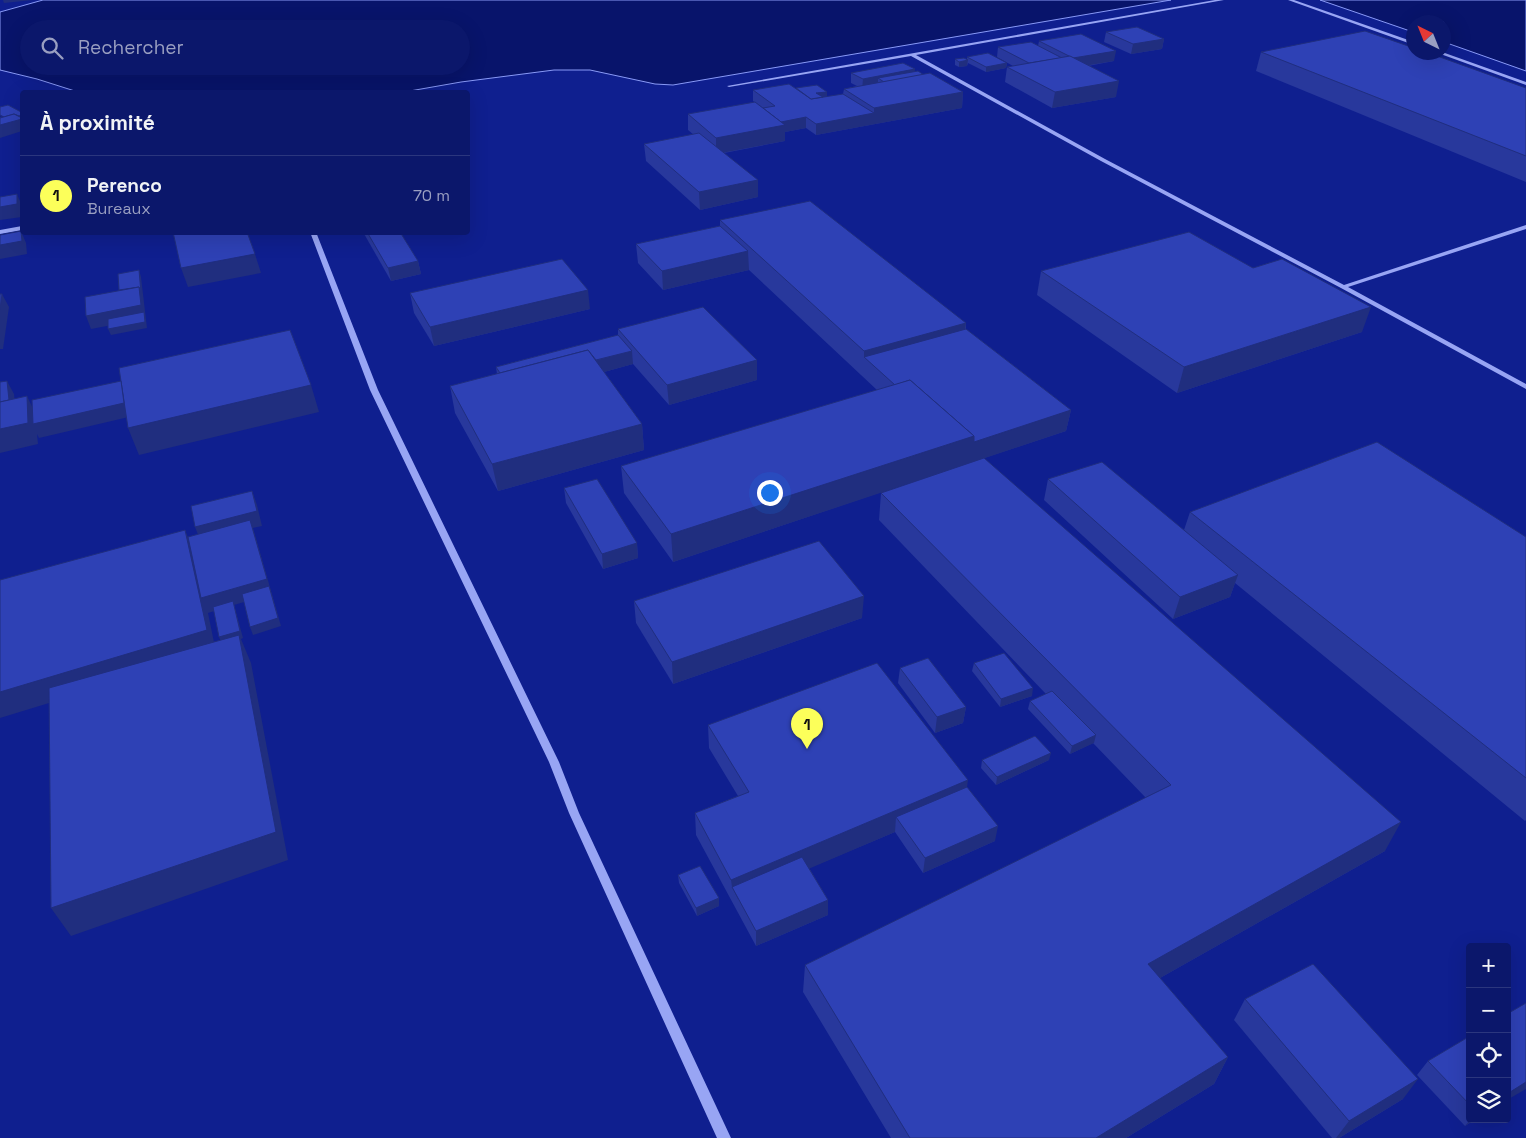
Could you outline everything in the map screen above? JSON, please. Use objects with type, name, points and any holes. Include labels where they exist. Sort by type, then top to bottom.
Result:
[{"type":"street","points":[[729,86],[1222,0]]},
{"type":"street","points":[[1290,0],[1406,41]]},
{"type":"street","points":[[911,54],[1103,160],[1343,287],[1526,387]]},
{"type":"street","points":[[1451,57],[1526,84]]},
{"type":"street","points":[[1343,287],[1526,227]]},
{"type":"street","points":[[0,232],[20,228]]},
{"type":"street","points":[[314,235],[374,390],[554,762],[574,813],[724,1138]]},
{"type":"shaded area","points":[[43,0],[1171,0],[673,85],[655,84],[590,70],[554,70],[415,90],[72,90],[21,75],[470,75],[470,20],[20,20],[20,75],[0,70],[0,12]]},
{"type":"shaded area","points":[[1320,0],[1526,0],[1526,71],[1451,44],[1451,15],[1406,15],[1406,30]]},
{"type":"building","points":[[1137,27],[1164,39],[1133,44],[1106,32]]},
{"type":"building","points":[[1365,31],[1406,45],[1406,60],[1448,60],[1526,88],[1526,156],[1261,52]]},
{"type":"building","points":[[1081,34],[1116,51],[1073,58],[1039,41]]},
{"type":"building","points":[[1031,42],[1062,58],[1029,63],[998,47]]},
{"type":"building","points":[[988,53],[1007,63],[986,67],[967,57]]},
{"type":"building","points":[[1070,56],[1119,81],[1055,92],[1007,67]]},
{"type":"building","points":[[964,58],[968,60],[959,62],[955,59]]},
{"type":"building","points":[[903,63],[915,69],[863,79],[851,73]]},
{"type":"building","points":[[918,71],[924,75],[884,82],[878,78]]},
{"type":"building","points":[[930,73],[963,92],[874,108],[844,89]]},
{"type":"building","points":[[789,84],[811,99],[843,94],[874,113],[816,124],[806,117],[781,122],[763,108],[775,106],[753,90]]},
{"type":"building","points":[[817,85],[827,92],[816,93],[823,97],[811,99],[796,88]]},
{"type":"building","points":[[755,102],[785,125],[716,138],[688,114]]},
{"type":"building","points":[[8,105],[20,111],[20,116],[14,114],[4,117],[0,115],[0,107]]},
{"type":"building","points":[[14,114],[20,117],[20,120],[0,125],[0,118]]},
{"type":"building","points":[[699,133],[758,180],[699,192],[644,144]]},
{"type":"building","points":[[17,194],[17,204],[0,207],[0,197]]},
{"type":"building","points":[[810,201],[966,323],[864,351],[720,220]]},
{"type":"building","points":[[720,226],[748,251],[662,271],[636,244]]},
{"type":"building","points":[[20,231],[22,241],[0,245],[0,235]]},
{"type":"building","points":[[1189,232],[1253,268],[1282,259],[1371,307],[1184,367],[1041,271]]},
{"type":"building","points":[[174,235],[248,235],[255,254],[181,268]]},
{"type":"building","points":[[369,235],[402,235],[418,261],[388,268]]},
{"type":"building","points":[[562,259],[588,290],[430,327],[410,293]]},
{"type":"building","points":[[139,270],[141,293],[139,287],[119,290],[118,274]]},
{"type":"building","points":[[139,287],[141,305],[86,316],[85,297]]},
{"type":"building","points":[[0,294],[2,294],[0,310]]},
{"type":"building","points":[[703,307],[757,360],[667,385],[618,329]]},
{"type":"building","points":[[144,312],[145,322],[108,329],[108,319]]},
{"type":"building","points":[[966,329],[1071,410],[974,442],[974,436],[910,380],[895,385],[864,357]]},
{"type":"building","points":[[290,330],[311,385],[128,428],[119,368]]},
{"type":"building","points":[[618,335],[632,351],[596,360],[588,350],[500,373],[496,367]]},
{"type":"building","points":[[588,350],[642,424],[492,464],[450,386]]},
{"type":"building","points":[[910,380],[974,436],[671,534],[621,466]]},
{"type":"building","points":[[7,381],[9,400],[0,402],[0,382]]},
{"type":"building","points":[[121,381],[124,403],[33,424],[32,400]]},
{"type":"building","points":[[27,396],[28,423],[0,429],[0,402]]},
{"type":"building","points":[[1377,442],[1526,537],[1526,778],[1190,512]]},
{"type":"building","points":[[984,458],[1401,822],[1148,964],[1228,1057],[1096,1138],[910,1138],[805,965],[1171,785],[881,493]]},
{"type":"building","points":[[1102,462],[1238,575],[1180,597],[1048,479]]},
{"type":"building","points":[[597,479],[637,543],[602,554],[564,488]]},
{"type":"building","points":[[252,491],[257,511],[195,527],[191,506]]},
{"type":"building","points":[[250,520],[267,579],[201,598],[188,537]]},
{"type":"building","points":[[185,530],[207,630],[0,692],[0,580]]},
{"type":"building","points":[[819,541],[864,596],[672,662],[634,601]]},
{"type":"building","points":[[269,586],[278,618],[250,627],[242,594]]},
{"type":"building","points":[[233,601],[240,631],[219,637],[213,607]]},
{"type":"building","points":[[239,635],[276,832],[51,908],[49,688]]},
{"type":"building","points":[[1004,653],[1033,688],[1001,699],[974,663]]},
{"type":"building","points":[[928,658],[966,707],[937,717],[900,668]]},
{"type":"building","points":[[877,663],[968,780],[731,880],[695,813],[749,792],[708,725]]},
{"type":"building","points":[[1052,691],[1096,735],[1072,746],[1030,701]]},
{"type":"building","points":[[1035,736],[1051,753],[997,777],[982,760]]},
{"type":"building","points":[[967,787],[998,826],[925,858],[896,817]]},
{"type":"building","points":[[802,857],[828,900],[756,931],[732,887]]},
{"type":"building","points":[[700,866],[719,898],[696,908],[678,875]]},
{"type":"building","points":[[1313,964],[1418,1079],[1349,1121],[1245,999]]},
{"type":"building","points":[[1526,1003],[1526,1082],[1511,1091],[1511,1033],[1511,1012]]},
{"type":"building","points":[[1466,1038],[1466,1101],[1428,1061]]},
{"type":"place","name":"Perenco","points":[[807,749]]}]
